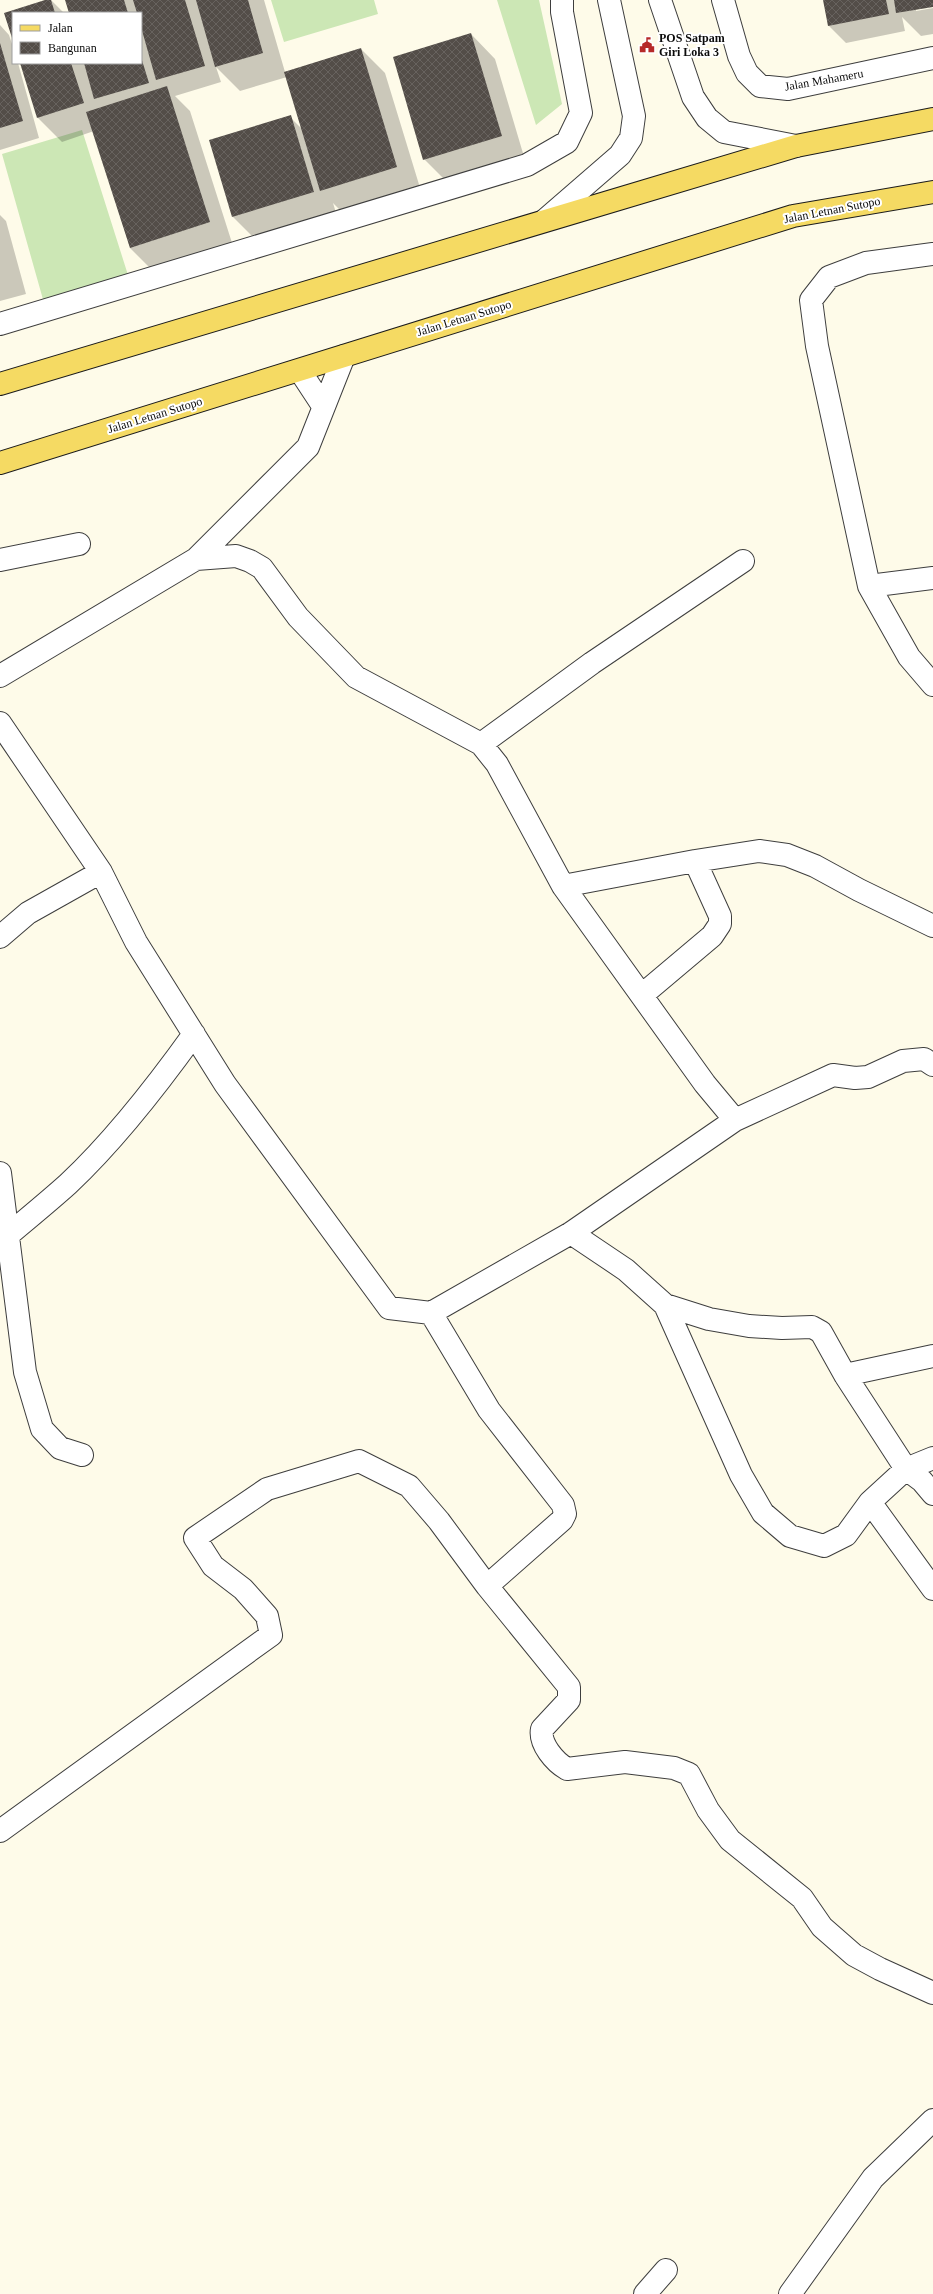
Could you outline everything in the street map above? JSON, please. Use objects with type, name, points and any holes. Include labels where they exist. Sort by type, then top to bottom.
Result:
[{"type":"main road","points":[[0,384],[796,146],[933,119]]},
{"type":"main road","name":"Jalan Letnan Sutopo","points":[[0,463],[300,371],[793,216],[933,192]]},
{"type":"street","points":[[0,324],[527,165],[567,142],[581,113],[562,12],[562,0]]},
{"type":"street","points":[[545,220],[620,155],[631,138],[634,116],[609,0]]},
{"type":"street","points":[[660,0],[693,97],[707,118],[724,132],[796,146]]},
{"type":"street","name":"Jalan Mahameru","points":[[723,0],[739,56],[747,73],[760,86],[788,88],[933,58]]},
{"type":"street","points":[[933,254],[866,263],[829,277],[811,300],[817,346],[869,586],[909,657],[933,685]]},
{"type":"street","points":[[0,676],[196,559],[308,447],[344,356]]},
{"type":"street","points":[[300,371],[323,406]]},
{"type":"street","points":[[0,560],[79,544]]},
{"type":"street","points":[[196,559],[236,556],[250,561],[262,568],[298,616],[356,676],[481,744],[497,764],[508,782],[563,886],[705,1084],[735,1120]]},
{"type":"street","points":[[481,744],[592,662],[743,561]]},
{"type":"street","points":[[869,586],[933,578]]},
{"type":"street","points":[[0,723],[101,872],[136,942],[225,1084],[389,1308],[431,1313],[572,1233],[735,1120],[833,1075],[856,1078],[868,1077],[903,1061],[924,1059],[933,1065]]},
{"type":"street","points":[[563,886],[695,861],[759,851],[787,855],[815,866],[858,890],[933,926]]},
{"type":"street","points":[[642,995],[712,936],[720,924],[720,916],[695,861]]},
{"type":"street","points":[[0,937],[28,912],[101,872]]},
{"type":"street","points":[[7,1236],[68,1183],[110,1141],[165,1076],[194,1034]]},
{"type":"street","points":[[0,1173],[25,1372],[42,1429],[60,1448],[82,1455]]},
{"type":"street","points":[[572,1233],[626,1270],[665,1305],[741,1475],[763,1513],[790,1536],[824,1546],[846,1535],[870,1502],[906,1469],[933,1458]]},
{"type":"street","points":[[665,1305],[709,1319],[749,1326],[782,1328],[812,1327],[821,1332],[845,1375],[906,1469],[922,1481],[933,1494]]},
{"type":"street","points":[[431,1313],[489,1410],[563,1505],[565,1514],[562,1520],[487,1586]]},
{"type":"street","points":[[845,1375],[933,1356]]},
{"type":"street","points":[[0,1831],[271,1635],[267,1616],[244,1589],[213,1566],[195,1538],[267,1488],[359,1461],[409,1486],[439,1520],[487,1586],[569,1687],[569,1700],[542,1729],[541,1734],[554,1759],[567,1768],[576,1769],[625,1762],[674,1768],[689,1774],[708,1810],[730,1840],[802,1898],[822,1927],[848,1950],[880,1970],[933,1993]]},
{"type":"street","points":[[870,1502],[933,1589]]},
{"type":"street","points":[[790,2294],[873,2178],[933,2120]]},
{"type":"street","points":[[645,2294],[666,2270]]},
{"type":"green space","points":[[271,0],[374,0],[378,14],[284,42]]},
{"type":"green space","points":[[497,0],[539,0],[562,104],[536,125]]},
{"type":"green space","points":[[82,130],[128,275],[44,303],[2,154]]},
{"type":"building","points":[[45,0],[51,0],[55,12],[12,12],[12,38],[4,13]]},
{"type":"building","points":[[65,0],[124,0],[128,12],[69,12]]},
{"type":"building","points":[[133,0],[185,0],[205,66],[156,80],[142,31],[142,12],[137,12]]},
{"type":"building","points":[[196,0],[248,0],[263,53],[215,67]]},
{"type":"building","points":[[823,0],[886,0],[889,14],[828,26]]},
{"type":"building","points":[[894,0],[933,0],[933,7],[896,13]]},
{"type":"building","points":[[471,33],[502,136],[423,160],[393,57]]},
{"type":"building","points":[[0,43],[23,121],[0,128]]},
{"type":"building","points":[[361,48],[397,167],[320,191],[284,72]]},
{"type":"building","points":[[142,60],[149,83],[94,99],[84,64],[142,64]]},
{"type":"building","points":[[20,64],[71,64],[84,103],[37,118]]},
{"type":"building","points":[[167,86],[210,222],[130,248],[86,112]]},
{"type":"building","points":[[291,115],[314,192],[232,217],[209,140]]},
{"type":"place","name":"POS Satpam Giri Loka 3","points":[[647,45]]}]
